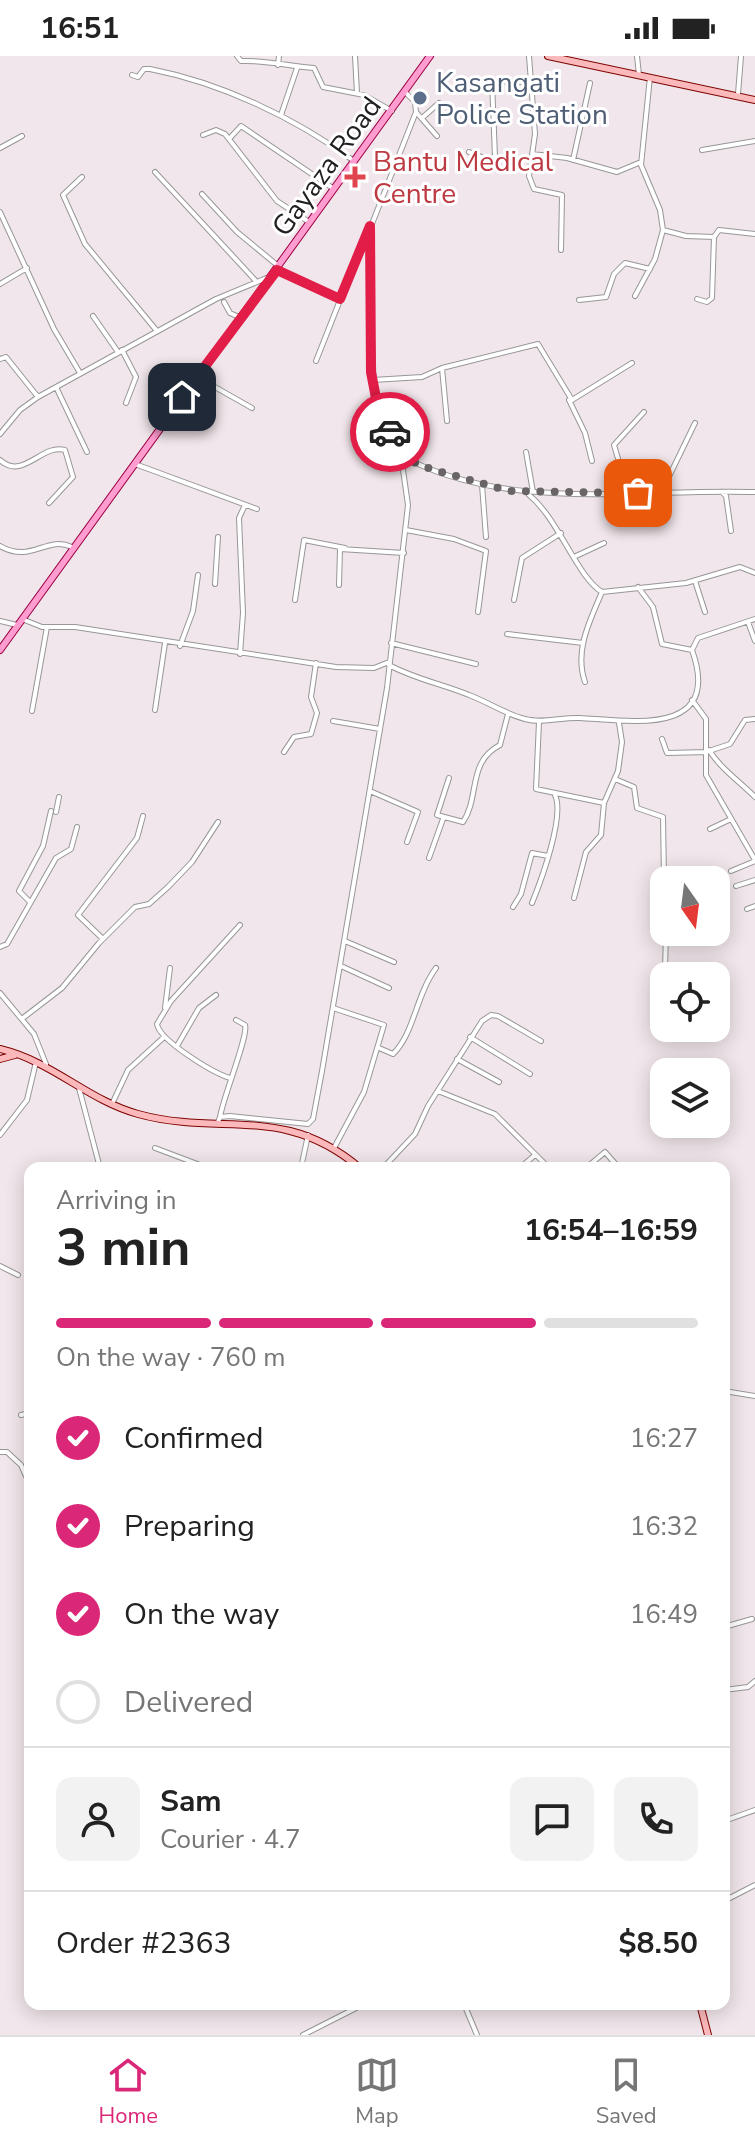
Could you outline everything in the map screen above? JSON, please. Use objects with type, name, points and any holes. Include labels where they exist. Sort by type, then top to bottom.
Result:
[{"type":"main road","name":"Gayaza Road","points":[[0,650],[133,463],[336,190],[430,56]]},
{"type":"street","points":[[237,56],[241,61],[262,59],[278,65],[316,69],[323,87],[357,93],[392,112]]},
{"type":"street","points":[[278,65],[279,56]]},
{"type":"street","points":[[355,56],[357,93]]},
{"type":"street","points":[[529,56],[528,82],[535,134],[529,176],[533,188],[560,194],[563,198],[561,250]]},
{"type":"street","points":[[548,56],[755,100]]},
{"type":"street","points":[[637,56],[639,75]]},
{"type":"street","points":[[738,94],[741,56]]},
{"type":"street","points":[[281,115],[298,67]]},
{"type":"street","points":[[132,75],[139,76],[144,69],[217,88],[281,115],[356,162]]},
{"type":"street","points":[[635,296],[650,269],[663,230],[660,210],[641,162],[650,77]]},
{"type":"street","points":[[485,81],[528,82]]},
{"type":"street","points":[[469,152],[484,158],[495,157],[492,81]]},
{"type":"street","points":[[573,160],[590,83]]},
{"type":"street","points":[[316,361],[416,112],[415,102],[406,93]]},
{"type":"street","points":[[422,118],[439,103]]},
{"type":"street","points":[[416,112],[437,136]]},
{"type":"street","points":[[229,139],[241,126],[336,190]]},
{"type":"street","points":[[203,135],[216,130],[229,139],[277,201],[311,223]]},
{"type":"street","points":[[0,148],[22,136]]},
{"type":"street","points":[[702,150],[755,141]]},
{"type":"street","points":[[531,154],[573,160],[617,172],[641,162]]},
{"type":"street","points":[[155,172],[255,280]]},
{"type":"street","points":[[82,177],[63,195],[79,234],[157,331]]},
{"type":"street","points":[[202,194],[237,232],[278,268],[340,299]]},
{"type":"street","points":[[0,212],[61,344],[80,373]]},
{"type":"street","points":[[0,1049],[46,1064],[112,1105],[165,1120],[270,1118],[304,1125],[311,1122],[341,966],[380,729],[406,530],[408,488],[373,380],[370,226]]},
{"type":"street","points":[[663,230],[714,237]]},
{"type":"street","points":[[697,299],[707,302],[712,298],[714,237],[721,230],[755,234]]},
{"type":"street","points":[[579,300],[606,297],[614,274],[625,263],[650,269]]},
{"type":"street","points":[[0,284],[27,268]]},
{"type":"street","points":[[0,434],[20,410],[38,397],[255,280],[271,277]]},
{"type":"street","points":[[224,302],[230,313],[241,318]]},
{"type":"street","points":[[93,316],[136,377],[126,403]]},
{"type":"street","points":[[373,380],[422,377],[442,368],[538,344],[585,433],[592,461]]},
{"type":"street","points":[[0,359],[6,357],[38,397]]},
{"type":"street","points":[[569,400],[632,363]]},
{"type":"street","points":[[442,368],[447,421]]},
{"type":"street","points":[[197,376],[252,408]]},
{"type":"street","points":[[56,387],[87,452]]},
{"type":"street","points":[[628,493],[614,445],[644,412]]},
{"type":"street","points":[[661,493],[695,423]]},
{"type":"street","points":[[0,460],[7,466],[19,466],[57,449],[64,452],[73,477],[49,503]]},
{"type":"street","points":[[526,452],[535,489],[532,494]]},
{"type":"street","points":[[396,453],[423,466],[482,485],[532,494],[755,492]]},
{"type":"street","points":[[133,463],[257,509]]},
{"type":"street","points":[[482,485],[486,537]]},
{"type":"street","points":[[722,492],[726,496],[731,531]]},
{"type":"street","points":[[532,494],[593,585],[602,592],[695,581],[740,567],[755,573]]},
{"type":"street","points":[[240,654],[243,613],[239,518],[245,505]]},
{"type":"street","points":[[406,530],[454,539],[486,551],[478,612]]},
{"type":"street","points":[[514,600],[522,558],[561,533]]},
{"type":"street","points":[[215,584],[218,537]]},
{"type":"street","points":[[295,600],[304,540],[345,548],[404,553]]},
{"type":"street","points":[[0,546],[19,554],[57,542],[72,547]]},
{"type":"street","points":[[576,556],[604,543]]},
{"type":"street","points":[[339,585],[340,549],[345,548]]},
{"type":"street","points":[[180,646],[193,611],[198,575]]},
{"type":"street","points":[[695,581],[705,612]]},
{"type":"street","points":[[638,587],[653,607],[663,646],[692,650]]},
{"type":"street","points":[[585,682],[581,670],[583,643],[602,592]]},
{"type":"street","points":[[0,621],[75,627],[180,646],[316,663],[365,668],[389,663],[508,713],[539,721],[576,717],[619,723],[668,719],[692,700],[699,678],[692,650],[700,637],[755,619]]},
{"type":"street","points":[[748,622],[755,641]]},
{"type":"street","points":[[32,711],[47,627]]},
{"type":"street","points":[[507,634],[583,643]]},
{"type":"street","points":[[155,710],[165,643]]},
{"type":"street","points":[[391,643],[476,664]]},
{"type":"street","points":[[284,752],[294,737],[311,734],[317,713],[311,701],[316,663]]},
{"type":"street","points":[[692,700],[705,717],[708,750],[706,775],[718,790],[755,860],[731,871]]},
{"type":"street","points":[[662,739],[667,753],[708,750],[730,744],[742,723],[753,718],[755,710]]},
{"type":"street","points":[[443,819],[465,820],[472,785],[489,750],[499,747],[508,713]]},
{"type":"street","points":[[333,721],[380,729]]},
{"type":"street","points":[[539,721],[541,737],[535,786],[538,791],[604,803]]},
{"type":"street","points":[[574,898],[586,852],[601,835],[604,803],[615,779],[622,751],[619,723]]},
{"type":"street","points":[[708,750],[718,764],[737,777],[753,795]]},
{"type":"street","points":[[443,819],[437,811],[449,778]]},
{"type":"street","points":[[615,779],[634,787],[637,808],[662,815],[664,866]]},
{"type":"street","points":[[753,795],[755,788]]},
{"type":"street","points":[[370,791],[418,812],[407,842]]},
{"type":"street","points":[[532,903],[548,856],[558,812],[555,795]]},
{"type":"street","points":[[29,901],[19,891],[43,846],[59,797]]},
{"type":"street","points":[[103,939],[78,915],[137,838],[143,816]]},
{"type":"street","points":[[429,858],[443,819]]},
{"type":"street","points":[[710,829],[731,819]]},
{"type":"street","points":[[23,1018],[62,988],[103,939],[137,905],[149,904],[168,887],[192,862],[218,822]]},
{"type":"street","points":[[0,947],[7,944],[56,858],[71,849],[77,827]]},
{"type":"street","points":[[513,907],[521,894],[532,853],[548,856]]},
{"type":"street","points":[[736,886],[755,880]]},
{"type":"street","points":[[747,909],[755,906]]},
{"type":"street","points":[[230,1078],[216,1073],[163,1038],[157,1024],[165,1008],[240,925]]},
{"type":"street","points":[[345,941],[394,962]]},
{"type":"street","points":[[341,966],[389,988]]},
{"type":"street","points":[[165,1008],[170,968]]},
{"type":"street","points":[[379,1048],[392,1054],[397,1051],[407,1035],[423,987],[436,968]]},
{"type":"street","points":[[0,993],[23,1018],[40,1044],[46,1064]]},
{"type":"street","points":[[177,1046],[199,1008],[216,995]]},
{"type":"street","points":[[333,1008],[383,1023],[379,1048],[361,1100],[334,1148]]},
{"type":"street","points":[[389,1162],[415,1134],[482,1021],[495,1016],[541,1041]]},
{"type":"street","points":[[219,1119],[247,1032],[245,1025],[236,1020]]},
{"type":"street","points":[[470,1037],[530,1074]]},
{"type":"street","points":[[112,1105],[128,1070],[163,1038]]},
{"type":"street","points":[[0,1059],[23,1055]]},
{"type":"street","points":[[457,1059],[499,1082]]},
{"type":"street","points":[[0,1135],[27,1100],[36,1060]]},
{"type":"street","points":[[78,1086],[98,1162]]},
{"type":"street","points":[[438,1091],[495,1114],[543,1162]]},
{"type":"street","points":[[219,1119],[264,1124],[308,1135],[334,1148],[352,1162]]},
{"type":"street","points":[[302,1162],[308,1135]]},
{"type":"street","points":[[155,1148],[192,1162]]},
{"type":"street","points":[[593,1162],[605,1152],[614,1162]]},
{"type":"street","points":[[527,1162],[535,1155]]},
{"type":"street","points":[[0,1266],[18,1275]]},
{"type":"street","points":[[730,1392],[755,1396]]},
{"type":"street","points":[[0,1452],[7,1452],[24,1472]]},
{"type":"street","points":[[730,1625],[752,1619]]},
{"type":"street","points":[[730,1689],[748,1687],[755,1681]]},
{"type":"street","points":[[730,1819],[755,1810]]},
{"type":"street","points":[[730,1898],[755,1885]]},
{"type":"street","points":[[303,2035],[352,2010]]},
{"type":"street","points":[[467,2010],[477,2035]]},
{"type":"street","points":[[702,2010],[708,2035]]},
{"type":"way so far","points":[[390,432],[396,453],[404,458],[496,489],[532,493],[638,493]]},
{"type":"place","name":"Kasangati Police Station","points":[[420,98]]},
{"type":"place","name":"Bantu Medical Centre","points":[[355,177]]},
{"type":"route","points":[[182,397],[277,270],[322,288],[340,299],[370,226],[367,245],[371,372],[376,398],[390,432]]}]
